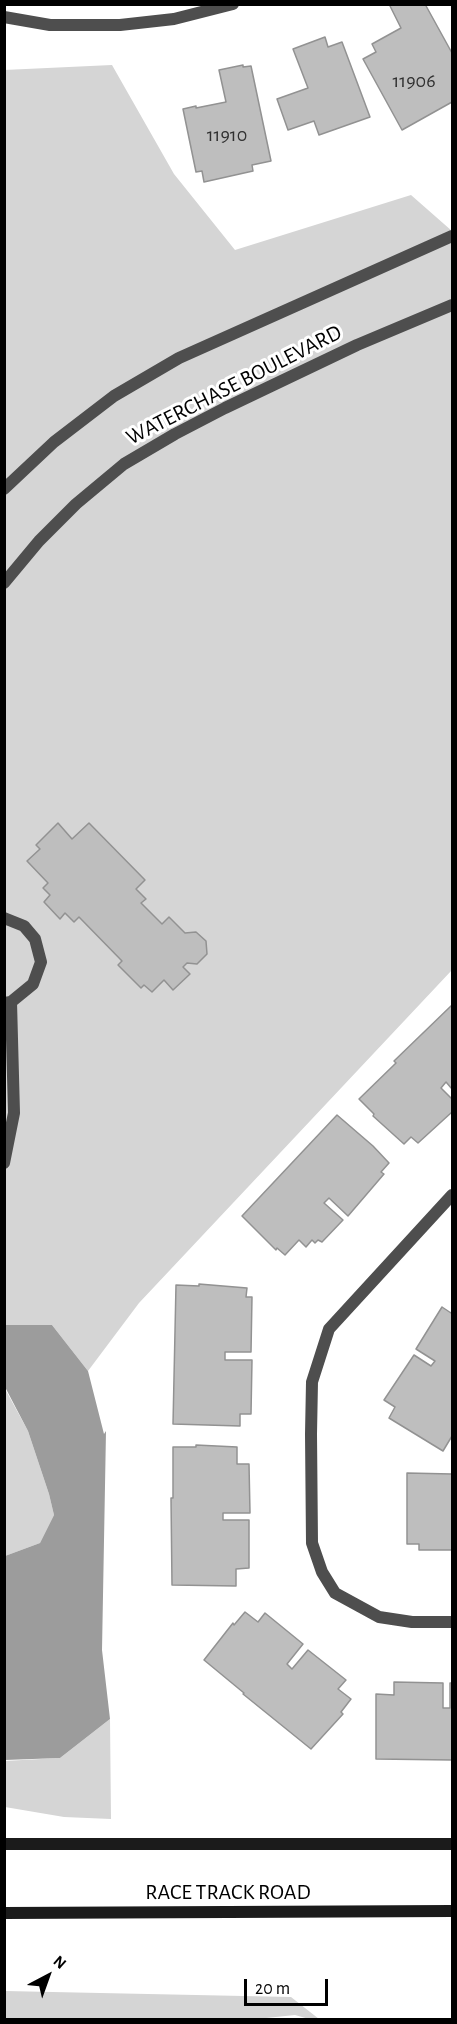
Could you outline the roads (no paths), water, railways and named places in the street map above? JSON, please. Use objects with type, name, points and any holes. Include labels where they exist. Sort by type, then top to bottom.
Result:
[{"type":"main road","points":[[4,1844],[453,1844]]},
{"type":"main road","name":"RACE TRACK ROAD","points":[[4,1913],[453,1911]]},
{"type":"street","points":[[174,19],[213,4]]},
{"type":"street","points":[[4,17],[50,25],[120,25],[174,19],[233,4]]},
{"type":"street","name":"WATERCHASE BOULEVARD","points":[[4,489],[54,442],[114,396],[179,358],[453,236]]},
{"type":"street","name":"WATERCHASE BOULEVARD","points":[[4,584],[39,541],[76,504],[124,464],[225,408],[357,345],[453,305]]},
{"type":"street","points":[[4,918],[24,926],[30,933],[35,939],[41,962],[33,984],[8,1003],[14,1113],[4,1163]]},
{"type":"street","points":[[453,1195],[329,1329],[312,1382],[311,1434],[312,1543],[322,1572],[335,1593],[379,1617],[412,1622],[453,1622]]}]
